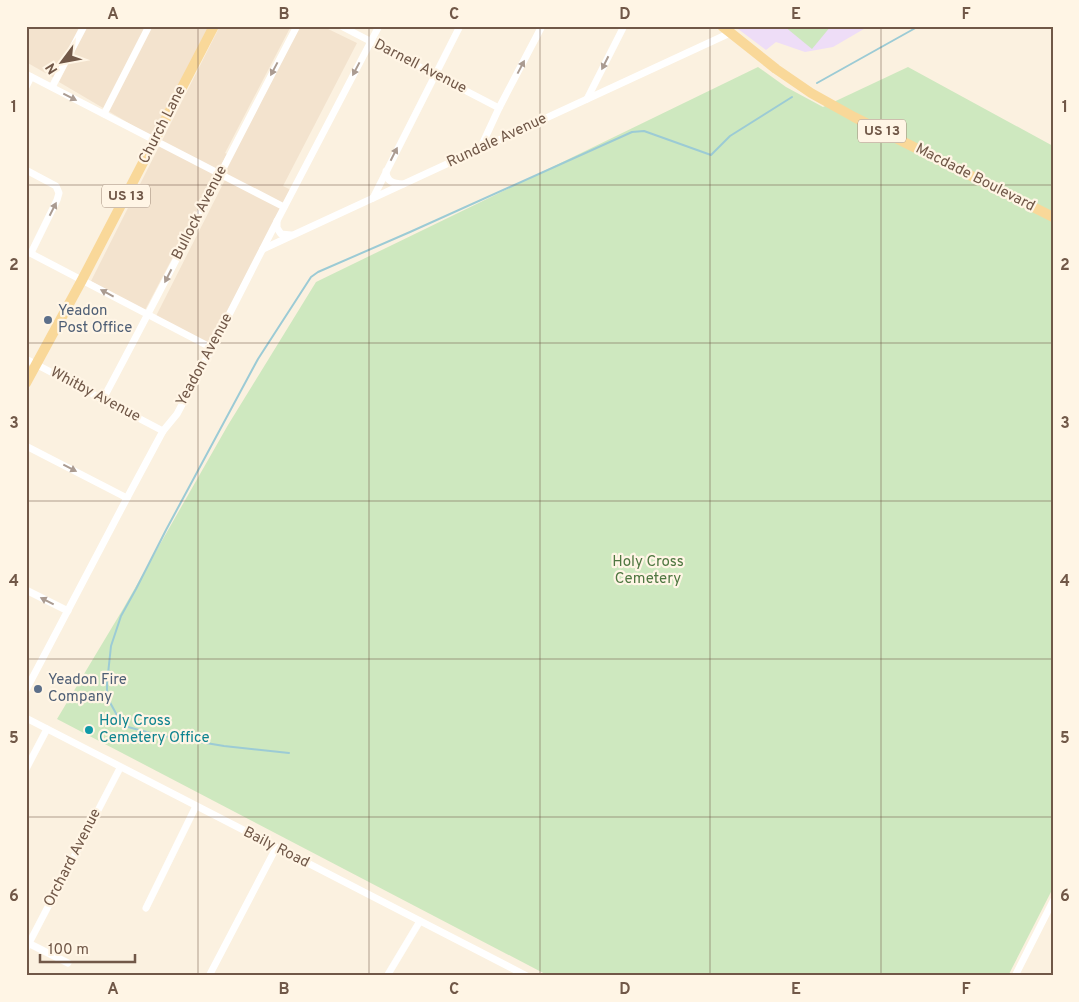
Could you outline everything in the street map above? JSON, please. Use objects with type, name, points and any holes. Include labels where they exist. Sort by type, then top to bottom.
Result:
[{"type":"main road","name":"Church Lane","points":[[26,383],[31,362],[82,280],[214,26]]},
{"type":"main road","name":"Macdade Boulevard","points":[[726,30],[788,78],[826,102],[1053,217]]},
{"type":"street","points":[[52,87],[84,26]]},
{"type":"street","points":[[104,114],[149,26]]},
{"type":"street","name":"Bullock Avenue","points":[[103,399],[297,26]]},
{"type":"street","name":"Darnell Avenue","points":[[341,26],[499,108]]},
{"type":"street","name":"Yeadon Avenue","points":[[26,690],[163,431],[177,414],[379,26]]},
{"type":"street","points":[[373,198],[460,26]]},
{"type":"street","points":[[480,148],[542,26]]},
{"type":"street","points":[[587,99],[624,26]]},
{"type":"street","name":"Rundale Avenue","points":[[263,249],[587,99],[726,30]]},
{"type":"street","points":[[26,87],[29,76],[284,207]]},
{"type":"street","points":[[26,170],[56,186],[59,193],[58,200],[28,252],[212,348]]},
{"type":"street","points":[[386,170],[390,181],[396,184],[403,184]]},
{"type":"street","points":[[278,219],[277,225],[280,232],[284,235],[292,236]]},
{"type":"street","name":"Whitby Avenue","points":[[31,362],[163,431]]},
{"type":"street","points":[[26,446],[127,498]]},
{"type":"street","points":[[26,590],[68,611]]},
{"type":"street","name":"Baily Road","points":[[26,718],[527,976]]},
{"type":"street","points":[[26,769],[47,729]]},
{"type":"street","name":"Orchard Avenue","points":[[27,945],[120,768]]},
{"type":"street","points":[[146,908],[196,806]]},
{"type":"street","points":[[209,976],[276,848]]},
{"type":"street","points":[[1015,976],[1053,901]]},
{"type":"street","points":[[387,976],[420,921]]},
{"type":"street","points":[[27,945],[68,963]]},
{"type":"shaded area","points":[[26,26],[84,26],[56,79],[26,62]]},
{"type":"shaded area","points":[[87,26],[213,26],[154,138],[59,82]]},
{"type":"shaded area","points":[[220,26],[291,26],[225,153],[227,154],[144,312],[91,281]]},
{"type":"shaded area","points":[[295,26],[322,26],[357,43],[283,186],[291,190],[208,348],[155,318],[228,174],[222,170]]},
{"type":"shaded area","points":[[734,26],[869,26],[833,47],[805,52],[776,42],[766,50]]},
{"type":"green space","points":[[784,26],[831,26],[812,49]]},
{"type":"green space","name":"Holy Cross Cemetery","points":[[758,67],[786,87],[823,107],[908,67],[1053,146],[1053,888],[1008,976],[549,976],[57,719],[123,609],[228,425],[316,282]]},
{"type":"waterway","points":[[817,83],[919,26]]},
{"type":"waterway","points":[[289,753],[224,746],[158,735],[128,727],[118,717],[107,697],[107,683],[111,646],[121,616],[258,359],[311,277],[318,272],[632,132],[644,131],[711,155],[730,136],[792,97]]},
{"type":"place","name":"Yeadon Post Office","points":[[48,320]]},
{"type":"place","name":"Yeadon Fire Company","points":[[38,689]]},
{"type":"place","name":"Holy Cross Cemetery Office","points":[[89,730]]}]
